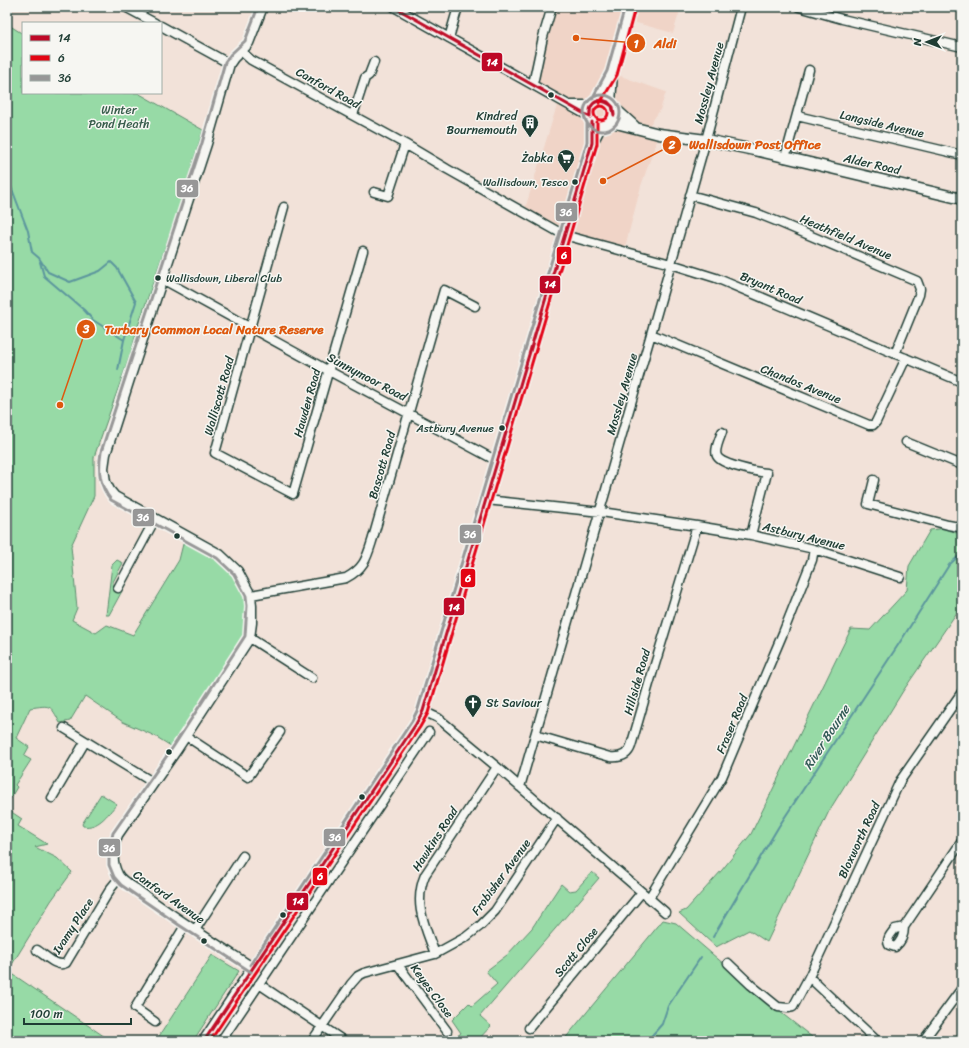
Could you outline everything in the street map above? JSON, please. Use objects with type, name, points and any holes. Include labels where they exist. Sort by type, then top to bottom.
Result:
[{"type":"main road","points":[[612,73],[589,113],[597,122],[607,124],[612,119],[614,112],[611,104],[612,73],[630,7]]},
{"type":"main road","points":[[594,103],[603,100],[611,104]]},
{"type":"main road","name":"Alder Road","points":[[611,104],[636,128]]},
{"type":"main road","points":[[204,1041],[412,731],[423,711],[597,122]]},
{"type":"main road","name":"Alder Road","points":[[597,122],[614,123],[659,134],[706,140],[758,150],[785,158],[962,199]]},
{"type":"street","points":[[125,7],[138,10],[154,22]]},
{"type":"street","name":"Canford Avenue","points":[[254,968],[156,904],[120,877],[114,862],[113,850],[118,835],[186,736],[250,638],[252,623],[251,595],[238,571],[229,560],[112,493],[106,482],[104,468],[106,454],[207,144],[230,64],[235,55],[249,43],[263,7]]},
{"type":"street","points":[[394,7],[533,84],[597,122]]},
{"type":"street","points":[[449,38],[458,7]]},
{"type":"street","points":[[533,84],[543,37],[552,7]]},
{"type":"street","name":"Mossley Avenue","points":[[520,787],[671,264],[741,7]]},
{"type":"street","points":[[799,7],[962,46]]},
{"type":"street","points":[[162,27],[230,64]]},
{"type":"street","name":"Canford Road","points":[[241,51],[264,67],[405,144],[564,235]]},
{"type":"street","points":[[353,115],[365,78],[369,75],[374,62]]},
{"type":"street","points":[[785,158],[809,70]]},
{"type":"street","points":[[569,105],[594,103]]},
{"type":"street","name":"Langside Avenue","points":[[797,116],[962,155]]},
{"type":"street","points":[[374,192],[388,196],[405,144]]},
{"type":"street","name":"Heathfield Avenue","points":[[690,194],[776,220],[917,281],[920,289],[919,295],[895,354]]},
{"type":"street","name":"Walliscott Road","points":[[284,207],[215,453],[293,494]]},
{"type":"street","name":"Bryant Road","points":[[564,235],[671,264],[728,283],[962,382]]},
{"type":"street","name":"Hawden Road","points":[[293,494],[363,251]]},
{"type":"street","name":"Sunnymoor Road","points":[[162,279],[497,461]]},
{"type":"street","name":"Bascott Road","points":[[251,595],[346,578],[356,573],[362,566],[367,558],[410,413],[444,290],[475,306]]},
{"type":"street","name":"Chandos Avenue","points":[[651,334],[869,425],[873,425],[876,422],[906,358]]},
{"type":"street","points":[[722,432],[717,455],[718,458],[752,471],[767,473],[751,536]]},
{"type":"street","points":[[906,442],[962,465]]},
{"type":"street","points":[[874,480],[868,504],[948,525],[962,526]]},
{"type":"street","name":"Astbury Avenue","points":[[486,500],[600,512],[697,526],[751,536],[814,549],[900,577]]},
{"type":"street","points":[[118,588],[155,519]]},
{"type":"street","name":"Hillside Road","points":[[535,735],[610,757],[620,757],[628,752],[697,526]]},
{"type":"street","name":"Fraser Road","points":[[649,898],[722,777],[783,633],[812,560],[814,549]]},
{"type":"street","points":[[250,638],[312,678]]},
{"type":"street","name":"Bloxworth Road","points":[[728,963],[751,985],[778,1007],[793,1007],[809,977],[900,781],[962,692]]},
{"type":"street","points":[[423,711],[438,718],[497,767],[665,912]]},
{"type":"street","points":[[64,728],[154,783]]},
{"type":"street","points":[[186,736],[248,778],[280,732]]},
{"type":"street","points":[[221,1041],[429,732]]},
{"type":"street","points":[[52,798],[85,742]]},
{"type":"street","name":"Hawkins Road","points":[[435,954],[420,908],[419,899],[422,883],[425,875],[497,767]]},
{"type":"street","name":"Frobisher Avenue","points":[[312,1041],[358,976],[364,973],[435,954],[466,938],[480,926],[494,910],[557,818]]},
{"type":"street","points":[[904,927],[962,842]]},
{"type":"street","points":[[195,930],[243,856]]},
{"type":"street","name":"Ivamy Place","points":[[37,950],[57,964],[66,963],[111,888],[120,877]]},
{"type":"street","name":"Scott Close","points":[[528,1028],[642,892]]},
{"type":"street","points":[[155,1022],[135,1008],[186,924]]},
{"type":"street","name":"Keyes Close","points":[[398,965],[447,1031]]},
{"type":"street","points":[[809,977],[877,1041]]},
{"type":"street","points":[[259,984],[344,1041]]},
{"type":"street","points":[[923,1041],[962,988]]},
{"type":"street","points":[[228,1006],[239,1014]]},
{"type":"shaded area","points":[[552,7],[681,7],[673,33],[626,20],[612,73],[666,92],[660,110],[646,130],[659,134],[641,186],[624,251],[568,236],[524,212],[559,99],[533,84]]},
{"type":"green space","name":"Winter Pond Heath","points":[[7,24],[22,33],[22,94],[140,94],[203,130],[179,207],[138,326],[131,352],[94,457],[94,496],[71,546],[77,608],[72,620],[96,633],[107,625],[133,635],[179,560],[184,540],[218,556],[237,573],[247,595],[248,608],[246,634],[174,748],[155,736],[123,722],[85,696],[70,721],[60,723],[52,709],[46,706],[30,708],[16,738],[29,747],[24,756],[31,760],[15,785],[17,787],[7,804]]},
{"type":"green space","points":[[947,528],[956,533],[962,531],[962,605],[903,691],[829,811],[767,942],[749,930],[716,947],[679,913],[686,910],[722,870],[751,834],[851,629],[870,630],[907,590],[909,566],[930,530]]},
{"type":"green space","points":[[117,560],[123,563],[113,582],[113,585],[122,591],[109,615],[106,615],[112,565]]},
{"type":"green space","points":[[101,794],[117,804],[106,817],[98,823],[83,826],[82,824]]},
{"type":"green space","points":[[7,809],[22,819],[18,826],[47,844],[35,847],[57,858],[72,872],[51,901],[8,971],[111,1041],[7,1041]]},
{"type":"green space","points":[[592,872],[599,878],[480,1016],[491,1026],[477,1041],[451,1041],[461,1033],[452,1020],[469,1003],[472,1006],[497,984],[486,971],[507,955],[532,928],[561,884],[569,891],[576,890]]},
{"type":"green space","points":[[663,920],[676,923],[775,1008],[817,1041],[563,1041]]},
{"type":"green space","points":[[212,955],[239,971],[193,1041],[156,1041]]},
{"type":"waterway","points":[[7,176],[28,231],[32,252],[39,258],[48,272],[70,282],[100,271],[111,262],[117,268],[136,302],[124,340],[118,370]]},
{"type":"waterway","points":[[40,262],[44,276],[84,310],[93,320],[124,340]]},
{"type":"waterway","name":"River Bourne","points":[[713,937],[779,826],[949,565],[962,553]]},
{"type":"waterway","name":"River Bourne","points":[[647,1041],[662,1024],[668,1006],[701,957]]},
{"type":"transit line","name":"36","points":[[251,972],[121,885],[114,877],[109,865],[109,849],[113,833],[173,747],[245,636],[247,606],[246,596],[234,574],[217,558],[111,500],[104,489],[100,478],[100,465],[101,452],[202,143],[225,62],[245,41],[258,7]]},
{"type":"transit line","name":"14","points":[[394,7],[590,117]]},
{"type":"transit line","name":"36","points":[[592,99],[607,71],[625,7]]},
{"type":"transit line","name":"6","points":[[600,103],[617,75],[635,8]]},
{"type":"transit line","name":"36","points":[[602,95],[612,98],[617,103],[620,113],[617,123],[612,128],[602,131],[592,128],[587,123],[584,113],[587,103],[592,98],[602,95]]},
{"type":"transit line","name":"14","points":[[590,115],[592,105],[602,100],[608,102],[613,107],[614,115]]},
{"type":"transit line","name":"14","points":[[590,115],[591,106],[600,101],[608,103],[612,106],[614,115]]},
{"type":"transit line","name":"6","points":[[601,106],[606,108],[608,113],[606,118],[601,120],[596,118],[594,113],[596,108],[601,106]]},
{"type":"transit line","name":"36","points":[[250,965],[412,721],[418,709],[587,142],[587,122]]},
{"type":"transit line","name":"14","points":[[204,1041],[416,724],[423,711],[592,143],[592,122]]},
{"type":"transit line","name":"6","points":[[210,1041],[428,713],[597,144],[597,122]]},
{"type":"place","name":"Aldi","points":[[576,38]]},
{"type":"place","name":"Kindred Bournemouth","points":[[530,138]]},
{"type":"place","name":"Żabka","points":[[566,173]]},
{"type":"place","name":"Wallisdown Post Office","points":[[603,181]]},
{"type":"place","name":"Wallisdown, Tesco","points":[[575,182]]},
{"type":"place","name":"Wallisdown, Liberal Club","points":[[158,278]]},
{"type":"place","name":"Turbary Common Local Nature Reserve","points":[[60,405]]},
{"type":"place","name":"Astbury Avenue","points":[[502,428]]},
{"type":"place","name":"St Saviour","points":[[473,718]]}]
